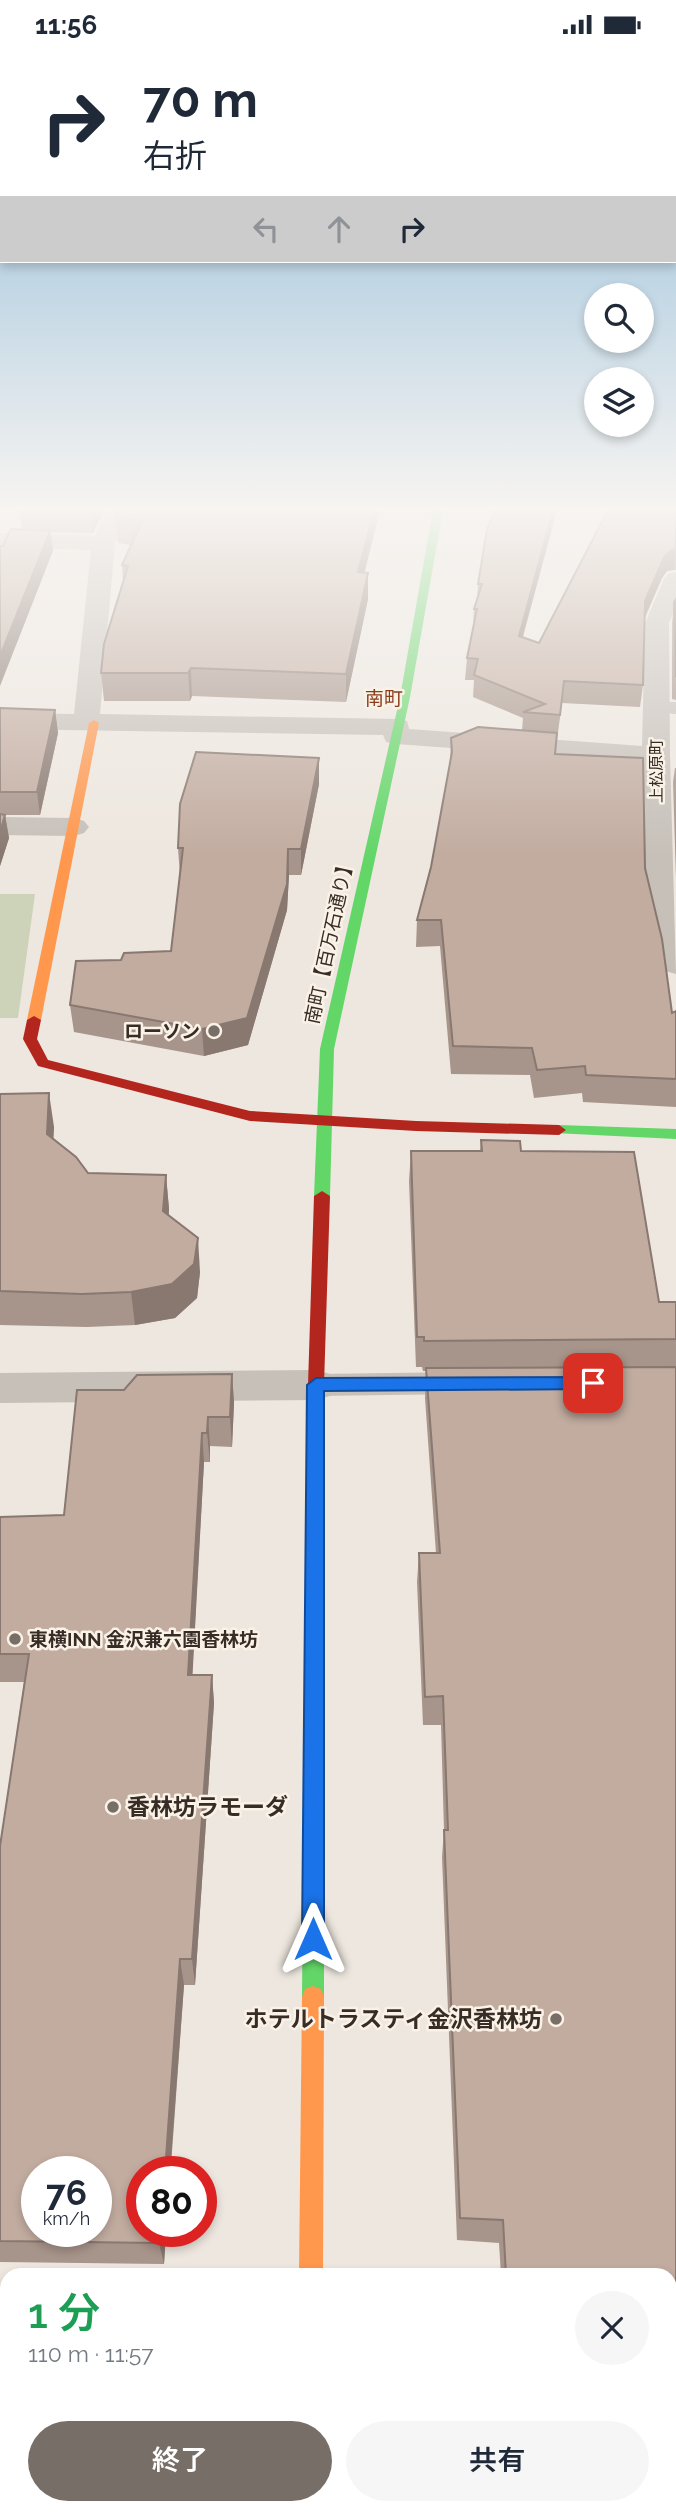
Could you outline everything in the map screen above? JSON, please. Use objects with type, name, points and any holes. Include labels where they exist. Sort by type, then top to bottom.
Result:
[{"type":"main road","name":"南町【百万石通り】","points":[[311,2268],[316,1385],[327,1049],[398,726],[417,625]]},
{"type":"main road","points":[[90,723],[74,827],[30,1039],[43,1063],[250,1116],[676,1134]]},
{"type":"street","points":[[90,723],[97,625]]},
{"type":"street","name":"上松原町","points":[[657,625],[667,894],[676,964]]},
{"type":"street","points":[[0,721],[398,726],[663,739]]},
{"type":"street","points":[[0,826],[74,827]]},
{"type":"street","points":[[0,1388],[316,1385]]},
{"type":"lane","points":[[316,1385],[495,1383]]},
{"type":"green space","points":[[0,894],[35,894],[18,1018],[0,1018]]},
{"type":"building","points":[[0,625],[12,625],[0,656]]},
{"type":"building","points":[[110,625],[357,625],[346,674],[191,668],[188,673],[101,673],[104,644]]},
{"type":"building","points":[[474,625],[522,625],[519,636],[539,643],[548,625],[644,625],[643,685],[564,681],[560,715],[523,712],[545,704],[474,675],[478,659],[467,658]]},
{"type":"building","points":[[675,625],[676,625],[676,677]]},
{"type":"building","points":[[0,708],[55,710],[37,792],[0,792]]},
{"type":"building","points":[[478,727],[557,733],[555,754],[643,758],[645,868],[662,939],[672,1013],[676,1011],[676,1079],[586,1075],[585,1066],[537,1070],[532,1048],[453,1046],[441,920],[417,920],[431,867],[452,752],[451,738]]},
{"type":"building","points":[[196,752],[319,758],[301,849],[288,849],[287,884],[247,1018],[202,1029],[70,1005],[76,961],[121,960],[124,953],[171,951],[183,848],[178,848],[180,804]]},
{"type":"building","points":[[0,814],[5,815],[0,832]]},
{"type":"building","points":[[49,1093],[47,1134],[76,1157],[88,1173],[166,1175],[163,1211],[198,1238],[194,1264],[172,1284],[131,1292],[82,1294],[0,1291],[0,1094]]},
{"type":"building","points":[[481,1140],[520,1141],[521,1151],[634,1152],[659,1302],[676,1302],[676,1339],[424,1341],[424,1337],[417,1337],[411,1151],[482,1151]]},
{"type":"building","points":[[676,1367],[676,2268],[506,2268],[503,2220],[460,2218],[444,1830],[448,1830],[443,1696],[425,1697],[419,1553],[440,1553],[426,1368]]},
{"type":"building","points":[[232,1374],[230,1417],[208,1417],[207,1433],[202,1433],[188,1675],[212,1675],[192,1959],[180,1959],[166,2156],[126,2156],[126,2243],[112,2242],[112,2156],[21,2156],[21,2241],[0,2241],[0,1846],[29,1654],[0,1654],[0,1517],[64,1515],[77,1390],[124,1390],[137,1375]]},
{"type":"traffic: fast","points":[[322,1196],[327,1049],[405,697],[418,625]]},
{"type":"traffic: fast","points":[[559,1130],[676,1134]]},
{"type":"traffic: fast","points":[[313,1997],[315,1580]]},
{"type":"traffic: slow","points":[[34,1020],[94,723]]},
{"type":"traffic: slow","points":[[311,2268],[313,1997]]},
{"type":"traffic: jam","points":[[34,1020],[30,1039],[43,1063],[250,1116],[416,1126],[559,1130]]},
{"type":"traffic: jam","points":[[315,1580],[316,1385],[322,1196]]},
{"type":"place","name":"ローソン","points":[[214,1031]]},
{"type":"place","name":"東横INN 金沢兼六園香林坊","points":[[15,1639]]},
{"type":"place","name":"香林坊ラモーダ","points":[[113,1807]]},
{"type":"place","name":"ホテルトラスティ金沢香林坊","points":[[556,2019]]},
{"type":"district","name":"南町","points":[[384,698]]},
{"type":"route","points":[[313,1939],[316,1385],[593,1383]]}]
